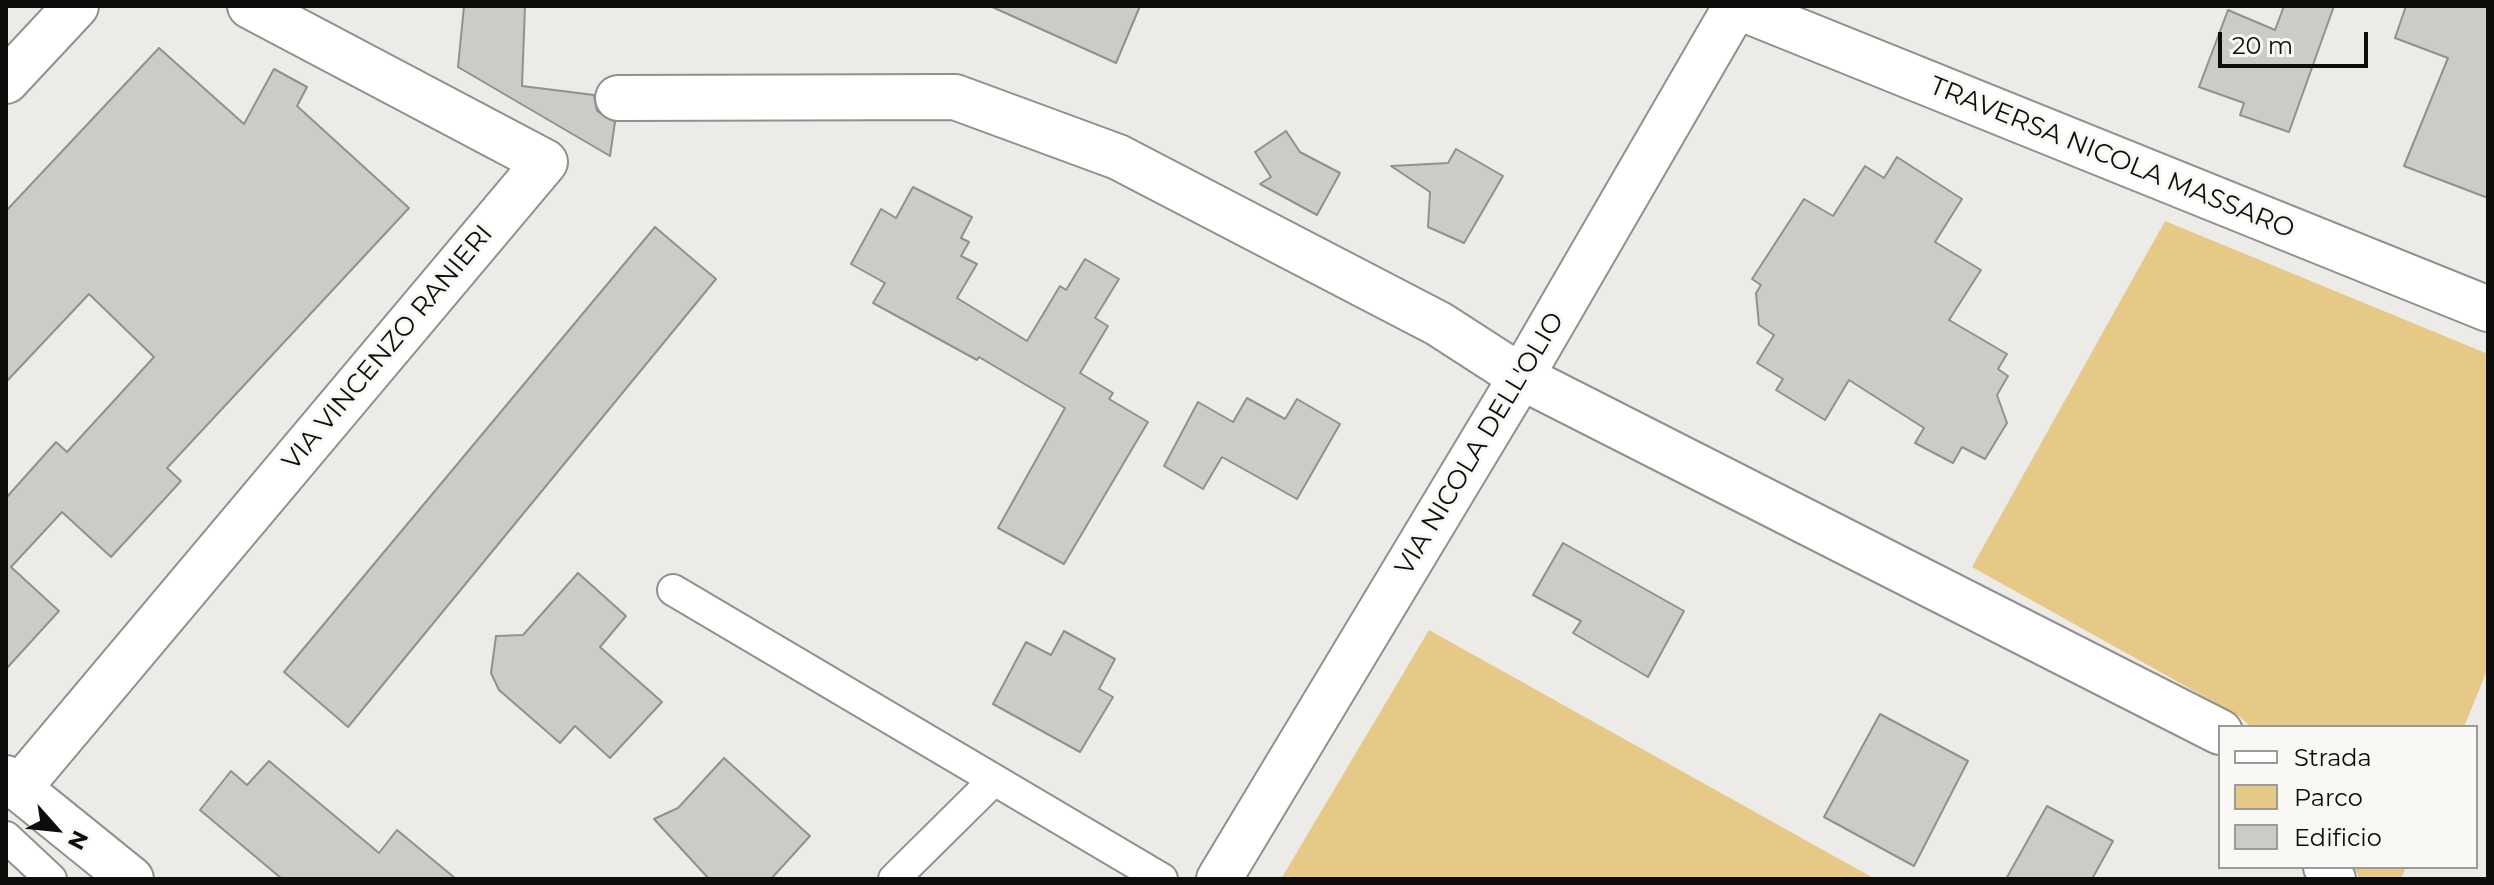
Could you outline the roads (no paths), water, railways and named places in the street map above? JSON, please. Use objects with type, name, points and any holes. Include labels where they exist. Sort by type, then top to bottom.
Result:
[{"type":"street","points":[[6,81],[76,6]]},
{"type":"street","name":"VIA VINCENZO RANIERI","points":[[12,784],[545,162],[250,6]]},
{"type":"street","name":"TRAVERSA NICOLA MASSARO","points":[[1736,6],[2488,309]]},
{"type":"street","name":"VIA NICOLA DELL'OLIO","points":[[1219,879],[1521,377],[1736,6]]},
{"type":"street","points":[[618,98],[955,97],[1118,157],[1439,324],[1521,377],[2218,731]]},
{"type":"street","points":[[12,784],[131,879]]},
{"type":"lane","points":[[673,590],[1162,879]]},
{"type":"lane","points":[[894,879],[994,780]]},
{"type":"lane","points":[[6,837],[51,879]]}]
